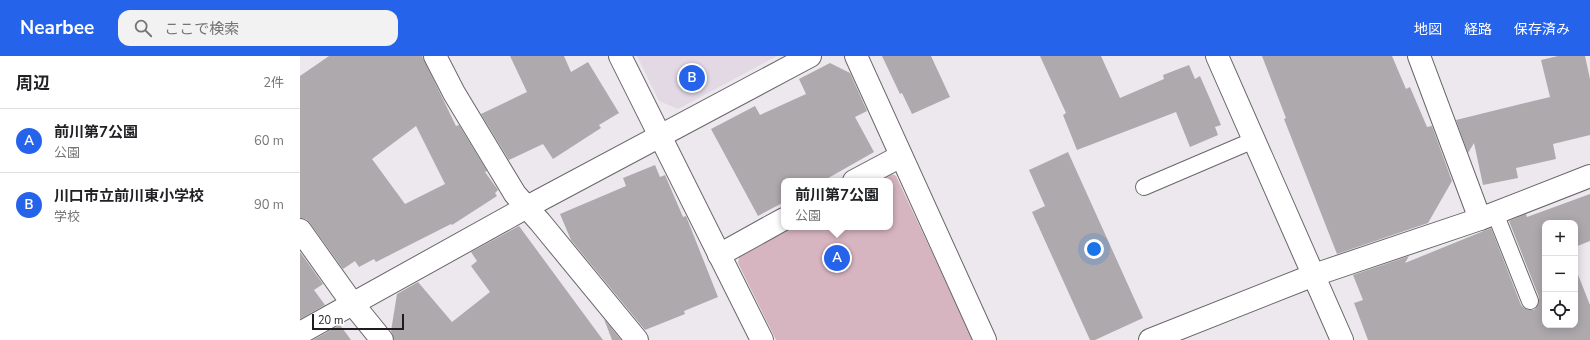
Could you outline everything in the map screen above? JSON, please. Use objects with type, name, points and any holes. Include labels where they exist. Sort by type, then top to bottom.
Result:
[{"type":"street","points":[[435,56],[454,94],[515,194],[638,340]]},
{"type":"street","points":[[620,56],[762,340]]},
{"type":"street","points":[[300,332],[527,207],[810,56]]},
{"type":"street","points":[[856,56],[985,340]]},
{"type":"street","points":[[1217,56],[1342,340]]},
{"type":"street","points":[[1419,56],[1488,216]]},
{"type":"street","points":[[860,178],[901,156]]},
{"type":"street","points":[[1150,340],[1314,275],[1488,216],[1590,176]]},
{"type":"street","points":[[719,254],[781,221]]},
{"type":"street","points":[[300,230],[352,303],[382,340]]},
{"type":"lane","points":[[1144,187],[1254,140]]},
{"type":"lane","points":[[1488,216],[1530,301]]},
{"type":"shaded area","points":[[637,56],[777,56],[678,109],[659,101]]},
{"type":"shaded area","points":[[887,171],[896,176],[973,340],[776,340],[738,263],[740,253],[781,230],[893,230],[893,178],[874,178]]},
{"type":"building","points":[[329,56],[422,56],[456,126],[459,125],[487,171],[485,172],[498,190],[495,193],[497,196],[452,225],[451,224],[376,262],[374,259],[359,267],[355,261],[343,269],[310,223],[306,219],[300,218],[300,76]],"holes":[[[416,126],[445,184],[405,204],[372,159]]]},
{"type":"building","points":[[510,56],[564,56],[571,72],[588,62],[619,113],[599,125],[601,128],[553,159],[543,144],[509,160],[481,114],[527,92]]},
{"type":"building","points":[[882,56],[931,56],[950,97],[912,114],[902,93],[900,94]]},
{"type":"building","points":[[1040,56],[1101,56],[1120,98],[1164,79],[1163,75],[1189,65],[1195,79],[1200,76],[1221,125],[1215,127],[1218,135],[1190,147],[1176,112],[1077,150],[1063,115],[1066,113]]},
{"type":"building","points":[[1262,56],[1392,56],[1406,89],[1410,87],[1427,127],[1432,126],[1452,181],[1428,223],[1337,254],[1284,119],[1286,118]]},
{"type":"building","points":[[1558,56],[1585,56],[1590,79],[1590,135],[1553,144],[1556,159],[1516,168],[1518,178],[1483,185],[1474,143],[1468,153],[1456,120],[1550,97],[1541,60]]},
{"type":"building","points":[[830,63],[850,73],[867,111],[855,117],[874,152],[828,178],[781,178],[781,204],[758,216],[711,129],[755,106],[760,115],[806,94],[799,79]]},
{"type":"building","points":[[1068,152],[1143,318],[1095,340],[1090,340],[1032,212],[1045,206],[1029,170]]},
{"type":"building","points":[[655,165],[660,177],[665,175],[683,217],[686,216],[718,297],[684,311],[685,314],[645,330],[571,240],[560,214],[626,186],[623,178]]},
{"type":"building","points":[[1590,194],[1590,241],[1578,246],[1578,220],[1542,220],[1542,328],[1578,328],[1578,275],[1590,305],[1590,340],[1368,340],[1354,303],[1363,300],[1353,275],[1409,256],[1405,263],[1491,228],[1521,305],[1528,310],[1534,310],[1539,303],[1539,297],[1509,221],[1526,214],[1527,217]]},
{"type":"building","points":[[519,226],[603,340],[394,340],[391,331],[397,294],[418,282],[452,322],[490,292],[471,266],[477,261],[471,252]]},
{"type":"building","points":[[300,252],[323,284],[314,290],[325,305],[300,319]]},
{"type":"building","points":[[604,319],[621,340],[612,340]]},
{"type":"building","points":[[340,325],[351,340],[313,340]]},
{"type":"place","name":"川口市立前川東小学校","points":[[692,78]]},
{"type":"place","name":"前川第7公園","points":[[837,258]]}]
